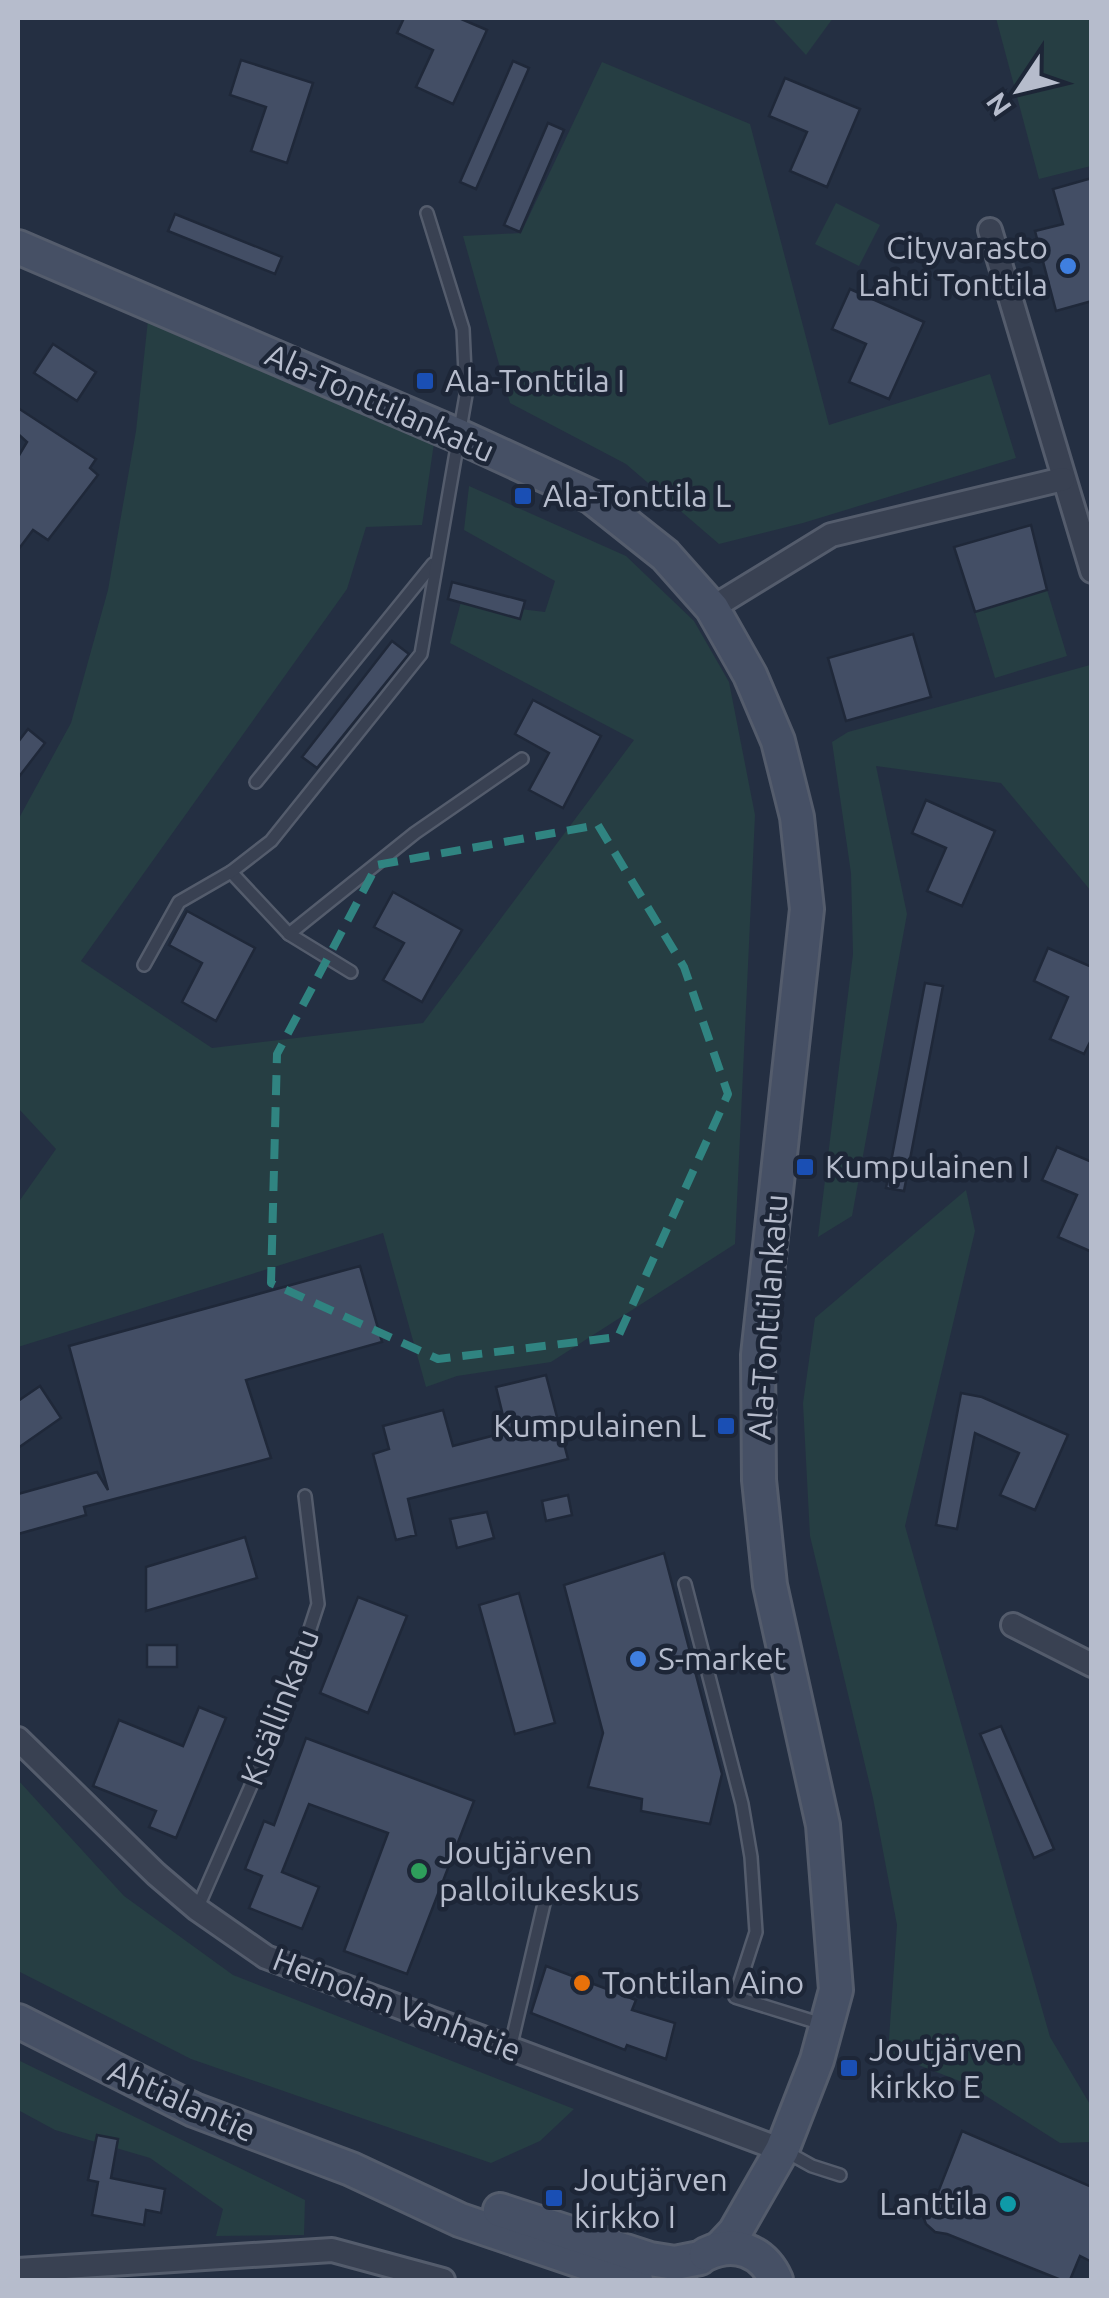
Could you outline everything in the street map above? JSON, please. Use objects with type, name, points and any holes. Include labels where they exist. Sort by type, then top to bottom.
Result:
[{"type":"street","points":[[990,230],[1092,571]]},
{"type":"street","name":"Ala-Tonttilankatu","points":[[18,246],[592,497],[665,555],[712,608],[750,674],[778,740],[797,817],[807,909],[758,1355],[758,1480],[770,1584],[823,1825],[836,1990],[782,2150],[763,2233],[762,2250],[771,2272]]},
{"type":"street","points":[[712,608],[831,536],[1063,480]]},
{"type":"street","points":[[1013,1625],[1092,1665]]},
{"type":"street","name":"Heinolan Vanhatie","points":[[18,1739],[156,1874],[197,1909],[266,1956],[782,2150]]},
{"type":"street","name":"Ahtialantie","points":[[18,2021],[194,2110],[351,2169],[460,2220],[636,2280]]},
{"type":"street","name":"Ala-Tonttilankatu","points":[[702,2262],[736,2232],[782,2150]]},
{"type":"street","name":"Ahtialantie","points":[[351,2169],[469,2200],[637,2256],[675,2263],[702,2262],[745,2249],[771,2272]]},
{"type":"street","points":[[18,2270],[332,2250],[443,2280]]},
{"type":"lane","points":[[144,965],[179,902],[231,872],[271,841],[421,654],[466,396],[463,328],[427,212]]},
{"type":"lane","points":[[256,782],[436,561]]},
{"type":"lane","points":[[289,934],[415,833],[522,759]]},
{"type":"lane","points":[[231,872],[289,934],[351,972]]},
{"type":"lane","name":"Kisällinkatu","points":[[197,1909],[282,1715],[318,1604],[305,1496]]},
{"type":"lane","points":[[686,1584],[742,1804],[751,1857],[756,1932],[734,1996],[827,2025]]},
{"type":"lane","points":[[510,2049],[546,1894]]},
{"type":"lane","points":[[782,2150],[840,2175]]},
{"type":"highlighted area","points":[[598,825],[684,967],[728,1094],[618,1337],[438,1359],[271,1283],[277,1054],[377,865]]},
{"type":"green space","points":[[772,18],[833,18],[806,55]]},
{"type":"green space","points":[[996,18],[1091,18],[1091,166],[1039,179]]},
{"type":"green space","points":[[602,62],[750,124],[829,425],[990,374],[1016,458],[803,523],[719,544],[626,464],[510,403],[463,236],[521,233]]},
{"type":"green space","points":[[836,203],[880,225],[859,266],[815,244]]},
{"type":"green space","points":[[148,320],[434,443],[422,525],[366,527],[347,589],[81,961],[212,1048],[423,1023],[634,740],[450,643],[461,602],[545,612],[555,581],[464,530],[469,486],[626,556],[694,621],[729,682],[755,815],[735,1244],[551,1362],[457,1376],[426,1387],[383,1233],[18,1347],[18,1203],[56,1149],[18,1108],[18,820],[71,723],[108,590],[136,431]]},
{"type":"green space","points":[[1047,590],[1067,656],[995,678],[975,612]]},
{"type":"green space","points":[[1090,665],[1091,891],[1001,783],[876,766],[907,914],[852,1216],[818,1237],[853,954],[851,873],[832,742],[848,732]]},
{"type":"green space","points":[[966,1190],[975,1231],[905,1526],[1050,2037],[1091,2106],[1091,2142],[1060,2143],[967,2084],[888,2053],[897,1925],[873,1798],[810,1536],[803,1403],[815,1318]]},
{"type":"green space","points":[[18,1780],[124,1896],[233,1975],[574,2109],[540,2141],[491,2163],[191,2059],[18,1971]]},
{"type":"green space","points":[[18,2060],[305,2200],[304,2235],[216,2236],[223,2209],[150,2158],[55,2130],[18,2110]]},
{"type":"building","points":[[404,18],[459,18],[487,30],[453,104],[416,87],[433,50],[397,33]]},
{"type":"building","points":[[241,60],[313,83],[287,163],[251,151],[266,107],[230,95]]},
{"type":"building","points":[[513,61],[529,68],[476,189],[460,182]]},
{"type":"building","points":[[785,78],[860,109],[827,187],[790,171],[807,132],[769,116]]},
{"type":"building","points":[[548,123],[564,130],[520,232],[504,225]]},
{"type":"building","name":"Cityvarasto Lahti Tonttila","points":[[1092,178],[1092,301],[1056,311],[1035,231],[1063,224],[1053,189]]},
{"type":"building","points":[[175,214],[282,257],[275,274],[168,231]]},
{"type":"building","points":[[850,289],[924,322],[889,399],[849,382],[866,344],[832,329]]},
{"type":"building","points":[[53,344],[96,372],[77,401],[34,373]]},
{"type":"building","points":[[18,408],[96,459],[90,468],[98,475],[48,540],[33,530],[18,550],[18,457],[27,442],[18,434]]},
{"type":"building","points":[[1031,525],[1047,590],[975,612],[954,547]]},
{"type":"building","points":[[452,582],[525,601],[520,619],[448,599]]},
{"type":"building","points":[[913,634],[931,697],[846,721],[828,658]]},
{"type":"building","points":[[392,641],[409,654],[317,768],[302,757]]},
{"type":"building","points":[[533,700],[601,736],[563,808],[529,790],[549,753],[515,734]]},
{"type":"building","points":[[28,729],[45,743],[18,778],[18,742]]},
{"type":"building","points":[[926,800],[995,831],[962,906],[927,891],[946,848],[912,833]]},
{"type":"building","points":[[393,892],[462,930],[422,1002],[383,980],[404,943],[374,927]]},
{"type":"building","points":[[187,911],[255,948],[216,1021],[182,1002],[202,963],[169,945]]},
{"type":"building","points":[[1048,948],[1092,967],[1092,1038],[1084,1054],[1050,1039],[1068,997],[1034,981]]},
{"type":"building","points":[[925,983],[943,986],[904,1191],[886,1188]]},
{"type":"building","points":[[1057,1147],[1092,1162],[1092,1252],[1058,1237],[1077,1195],[1042,1180]]},
{"type":"building","points":[[360,1266],[382,1342],[246,1380],[271,1458],[84,1507],[86,1515],[18,1534],[18,1494],[97,1472],[108,1490],[69,1346]]},
{"type":"building","points":[[546,1375],[568,1459],[408,1499],[416,1535],[396,1540],[373,1454],[389,1449],[383,1426],[443,1410],[453,1446],[507,1432],[496,1387]]},
{"type":"building","points":[[40,1386],[61,1418],[18,1448],[18,1401]]},
{"type":"building","points":[[961,1393],[982,1397],[1068,1435],[1035,1510],[1000,1495],[1019,1453],[975,1433],[957,1529],[936,1525]]},
{"type":"building","points":[[568,1495],[572,1515],[546,1521],[542,1501]]},
{"type":"building","points":[[487,1512],[494,1538],[457,1548],[450,1519]]},
{"type":"building","points":[[245,1537],[257,1578],[146,1611],[146,1567]]},
{"type":"building","name":"S-market","points":[[664,1553],[722,1774],[710,1824],[641,1811],[642,1799],[588,1787],[603,1733],[564,1585]]},
{"type":"building","points":[[519,1593],[555,1723],[515,1734],[479,1605]]},
{"type":"building","points":[[358,1597],[407,1616],[368,1713],[320,1693]]},
{"type":"building","points":[[147,1645],[177,1645],[177,1667],[147,1667]]},
{"type":"building","points":[[199,1707],[226,1718],[176,1838],[149,1827],[156,1811],[93,1786],[119,1720],[183,1746]]},
{"type":"building","points":[[1001,1726],[1054,1849],[1034,1858],[980,1734]]},
{"type":"building","points":[[306,1738],[474,1801],[407,1974],[344,1951],[388,1833],[309,1804],[282,1872],[319,1887],[302,1929],[249,1908],[262,1876],[245,1869],[264,1821],[274,1825]]},
{"type":"building","points":[[546,1966],[636,2000],[632,2010],[675,2023],[666,2059],[627,2045],[625,2050],[531,2013]]},
{"type":"building","name":"Lanttila","points":[[962,2131],[1092,2187],[1092,2262],[1080,2256],[1070,2280],[1061,2280],[935,2232],[926,2224],[921,2211],[927,2197],[939,2190]]},
{"type":"building","points":[[97,2135],[118,2139],[111,2178],[165,2189],[161,2213],[146,2210],[144,2225],[92,2215],[98,2182],[88,2180]]},
{"type":"place","name":"Cityvarasto Lahti Tonttila","points":[[1068,266]]},
{"type":"place","name":"Ala-Tonttila I","points":[[425,381]]},
{"type":"place","name":"Ala-Tonttila L","points":[[523,496]]},
{"type":"place","name":"Kumpulainen I","points":[[805,1167]]},
{"type":"place","name":"Kumpulainen L","points":[[726,1426]]},
{"type":"place","name":"S-market","points":[[638,1659]]},
{"type":"place","name":"Joutjärven palloilukeskus","points":[[419,1871]]},
{"type":"place","name":"Tonttilan Aino","points":[[582,1983]]},
{"type":"place","name":"Joutjärven kirkko E","points":[[849,2068]]},
{"type":"place","name":"Joutjärven kirkko I","points":[[554,2198]]},
{"type":"place","name":"Lanttila","points":[[1008,2204]]}]
